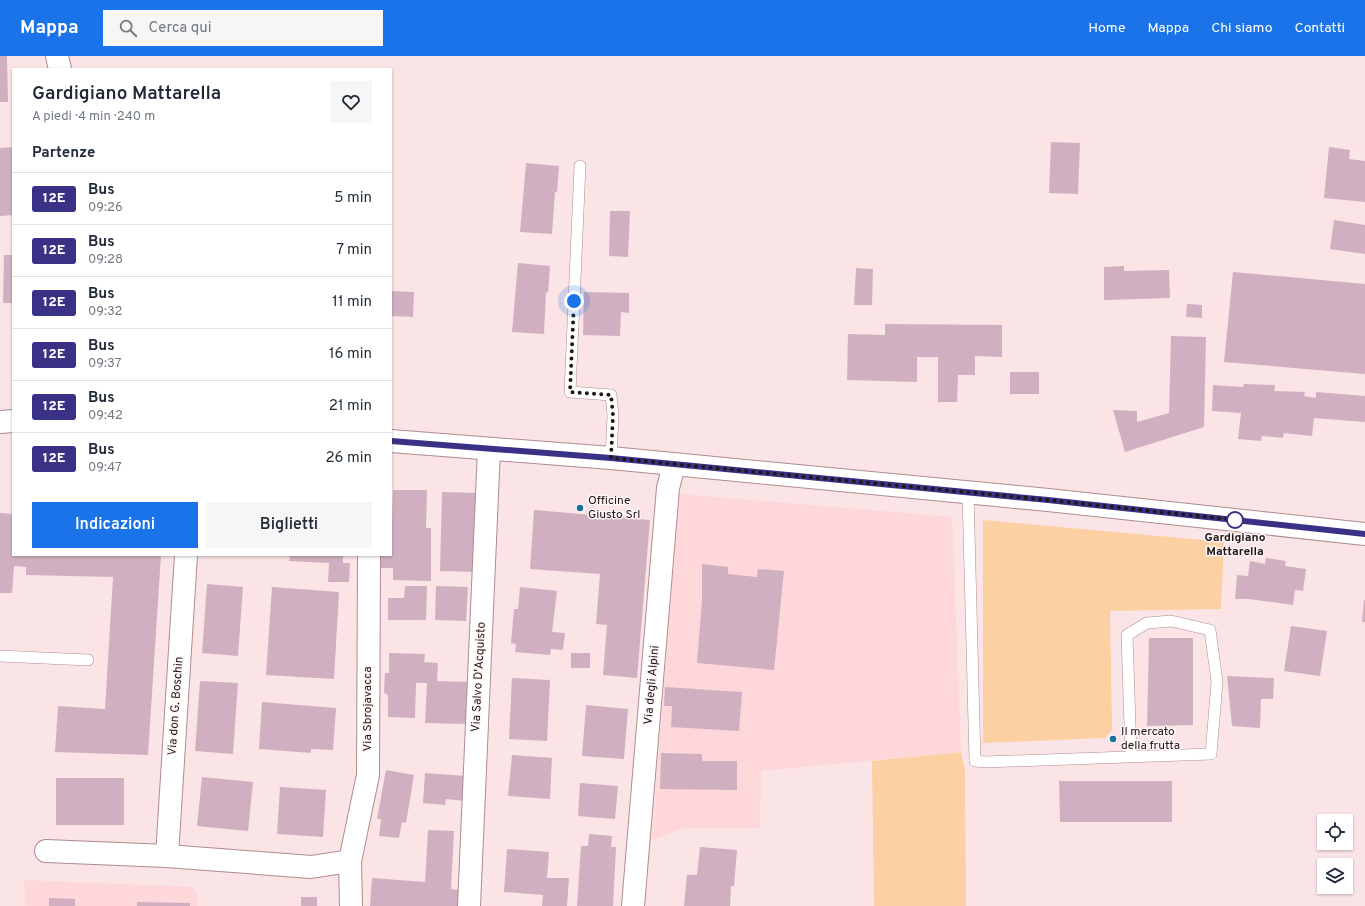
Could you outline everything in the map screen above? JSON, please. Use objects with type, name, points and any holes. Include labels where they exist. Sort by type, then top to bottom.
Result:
[{"type":"street","points":[[57,56],[60,68]]},
{"type":"street","points":[[0,422],[12,422]]},
{"type":"street","points":[[392,441],[611,458],[1365,534]]},
{"type":"street","name":"Via Salvo D'Acquisto","points":[[469,906],[489,449]]},
{"type":"street","name":"Via degli Alpini","points":[[634,906],[668,488],[674,465]]},
{"type":"street","name":"Via don G. Boschin","points":[[167,856],[186,556]]},
{"type":"street","name":"Via Sbrojavacca","points":[[351,906],[350,861],[368,776],[369,556]]},
{"type":"street","points":[[46,851],[167,856],[311,867],[350,861]]},
{"type":"lane","points":[[580,166],[570,392],[611,395],[613,415],[611,458]]},
{"type":"lane","points":[[968,493],[975,761],[1211,754],[1217,682],[1210,630],[1171,621],[1147,622],[1127,635],[1131,756]]},
{"type":"lane","points":[[0,656],[88,660]]},
{"type":"shaded area","points":[[678,494],[952,517],[961,752],[761,771],[760,828],[684,828],[652,840]]},
{"type":"shaded area","points":[[983,520],[1224,542],[1221,609],[1110,611],[1112,730],[1105,738],[983,743]]},
{"type":"shaded area","points":[[961,752],[965,772],[966,906],[874,906],[872,761]]},
{"type":"shaded area","points":[[24,880],[193,887],[198,897],[197,906],[26,906]]},
{"type":"building","points":[[0,56],[7,56],[8,102],[0,102]]},
{"type":"building","points":[[1051,142],[1080,143],[1078,194],[1049,193]]},
{"type":"building","points":[[12,147],[12,215],[0,216],[0,148]]},
{"type":"building","points":[[1329,147],[1350,150],[1349,159],[1365,161],[1365,202],[1324,198]]},
{"type":"building","points":[[526,163],[559,166],[557,192],[555,192],[552,234],[520,232]]},
{"type":"building","points":[[610,211],[630,211],[628,257],[609,256]]},
{"type":"building","points":[[1334,220],[1365,225],[1365,254],[1330,249]]},
{"type":"building","points":[[4,255],[12,255],[12,303],[3,303]]},
{"type":"building","points":[[518,263],[550,266],[548,293],[546,292],[544,334],[512,332]]},
{"type":"building","points":[[1124,266],[1124,271],[1169,270],[1170,298],[1104,300],[1104,267]]},
{"type":"building","points":[[856,268],[873,269],[872,305],[854,305]]},
{"type":"building","points":[[1233,272],[1365,284],[1365,374],[1224,362]]},
{"type":"building","points":[[392,291],[414,292],[413,317],[392,316]]},
{"type":"building","points":[[584,292],[629,293],[629,313],[621,312],[620,336],[583,335]]},
{"type":"building","points":[[1187,304],[1202,305],[1202,318],[1186,317]]},
{"type":"building","points":[[885,324],[1002,325],[1002,357],[975,356],[975,375],[958,375],[957,402],[938,402],[938,357],[917,357],[917,382],[847,380],[848,334],[885,335]]},
{"type":"building","points":[[1171,336],[1206,337],[1204,427],[1125,452],[1113,410],[1137,411],[1137,422],[1169,413]]},
{"type":"building","points":[[1010,372],[1039,372],[1039,394],[1010,394]]},
{"type":"building","points":[[1244,384],[1275,385],[1274,391],[1305,392],[1304,396],[1316,398],[1316,392],[1365,396],[1365,422],[1314,418],[1312,436],[1284,433],[1283,438],[1262,436],[1261,441],[1238,439],[1241,413],[1212,411],[1213,385],[1243,387]]},
{"type":"building","points":[[393,490],[427,490],[426,528],[431,528],[431,581],[393,580],[393,568],[380,568],[380,556],[392,556]]},
{"type":"building","points":[[442,492],[481,493],[479,572],[440,571]]},
{"type":"building","points":[[534,510],[650,520],[637,678],[603,675],[607,625],[596,624],[600,574],[530,569]]},
{"type":"building","points":[[0,513],[12,514],[12,556],[161,556],[148,755],[55,752],[58,706],[105,709],[113,577],[26,575],[26,567],[14,566],[12,593],[0,593]]},
{"type":"building","points":[[290,556],[343,556],[343,563],[350,563],[349,582],[328,582],[329,563],[289,561]]},
{"type":"building","points":[[1266,558],[1286,561],[1285,566],[1306,569],[1303,591],[1295,590],[1293,605],[1249,599],[1235,599],[1237,575],[1248,576],[1250,561],[1265,564]]},
{"type":"building","points":[[702,564],[728,567],[728,574],[757,577],[758,569],[784,571],[774,670],[697,663],[702,601]]},
{"type":"building","points":[[207,584],[243,587],[238,656],[202,653]]},
{"type":"building","points":[[405,586],[427,586],[426,620],[388,620],[388,598],[404,598]]},
{"type":"building","points":[[436,586],[468,587],[466,621],[435,620]]},
{"type":"building","points":[[272,587],[339,592],[334,679],[266,675]]},
{"type":"building","points":[[520,587],[557,591],[552,632],[565,633],[563,650],[551,649],[550,655],[515,652],[516,644],[511,643],[514,609],[518,609]]},
{"type":"building","points":[[1364,600],[1365,622],[1362,622]]},
{"type":"building","points":[[1291,626],[1327,631],[1320,676],[1284,671]]},
{"type":"building","points":[[1149,638],[1193,638],[1193,725],[1147,726]]},
{"type":"building","points":[[389,653],[425,654],[424,662],[438,663],[437,681],[469,682],[468,724],[425,723],[427,683],[416,683],[415,718],[388,717],[388,695],[384,693],[385,673],[389,673]]},
{"type":"building","points":[[571,653],[590,653],[590,668],[571,668]]},
{"type":"building","points":[[1227,676],[1274,678],[1273,699],[1261,699],[1260,728],[1232,726]]},
{"type":"building","points":[[512,678],[550,680],[547,741],[509,739]]},
{"type":"building","points":[[200,681],[238,683],[233,754],[195,751]]},
{"type":"building","points":[[665,687],[742,692],[739,731],[671,727],[672,706],[664,706]]},
{"type":"building","points":[[262,702],[336,708],[333,750],[311,749],[311,753],[259,749]]},
{"type":"building","points":[[586,705],[628,709],[624,759],[582,756]]},
{"type":"building","points":[[661,753],[702,754],[702,761],[737,761],[737,790],[660,789]]},
{"type":"building","points":[[512,755],[552,758],[550,799],[508,796]]},
{"type":"building","points":[[386,770],[414,775],[406,823],[402,822],[399,838],[379,836],[381,819],[377,819]]},
{"type":"building","points":[[425,773],[466,776],[465,801],[446,799],[445,805],[423,803]]},
{"type":"building","points":[[202,777],[253,782],[248,831],[197,826]]},
{"type":"building","points":[[56,778],[124,778],[124,825],[56,825]]},
{"type":"building","points":[[1059,781],[1172,781],[1172,822],[1060,822]]},
{"type":"building","points":[[580,783],[618,786],[615,819],[578,816]]},
{"type":"building","points":[[280,787],[326,790],[323,837],[277,834]]},
{"type":"building","points":[[428,830],[454,831],[451,889],[460,890],[459,906],[370,906],[372,878],[425,882]]},
{"type":"building","points":[[589,834],[612,836],[611,847],[616,847],[613,906],[577,906],[581,846],[588,846]]},
{"type":"building","points":[[700,847],[737,850],[734,886],[731,886],[730,906],[684,906],[687,875],[697,875]]},
{"type":"building","points":[[507,849],[549,852],[547,878],[569,878],[567,906],[542,906],[543,895],[504,892]]},
{"type":"building","points":[[301,897],[317,897],[317,906],[301,906]]},
{"type":"building","points":[[49,898],[75,899],[75,906],[49,906]]},
{"type":"building","points":[[137,902],[190,903],[190,906],[137,906]]},
{"type":"bus line","name":"12E","points":[[392,441],[611,458],[689,467],[1048,500],[1365,534]]},
{"type":"place","name":"Officine Giusto Srl","points":[[580,508]]},
{"type":"place","name":"Gardigiano Mattarella","points":[[1235,520]]},
{"type":"place","name":"Il mercato della frutta","points":[[1113,739]]},
{"type":"route","points":[[574,301],[570,392],[611,395],[613,415],[611,458],[689,467],[1048,500],[1235,520]]}]
